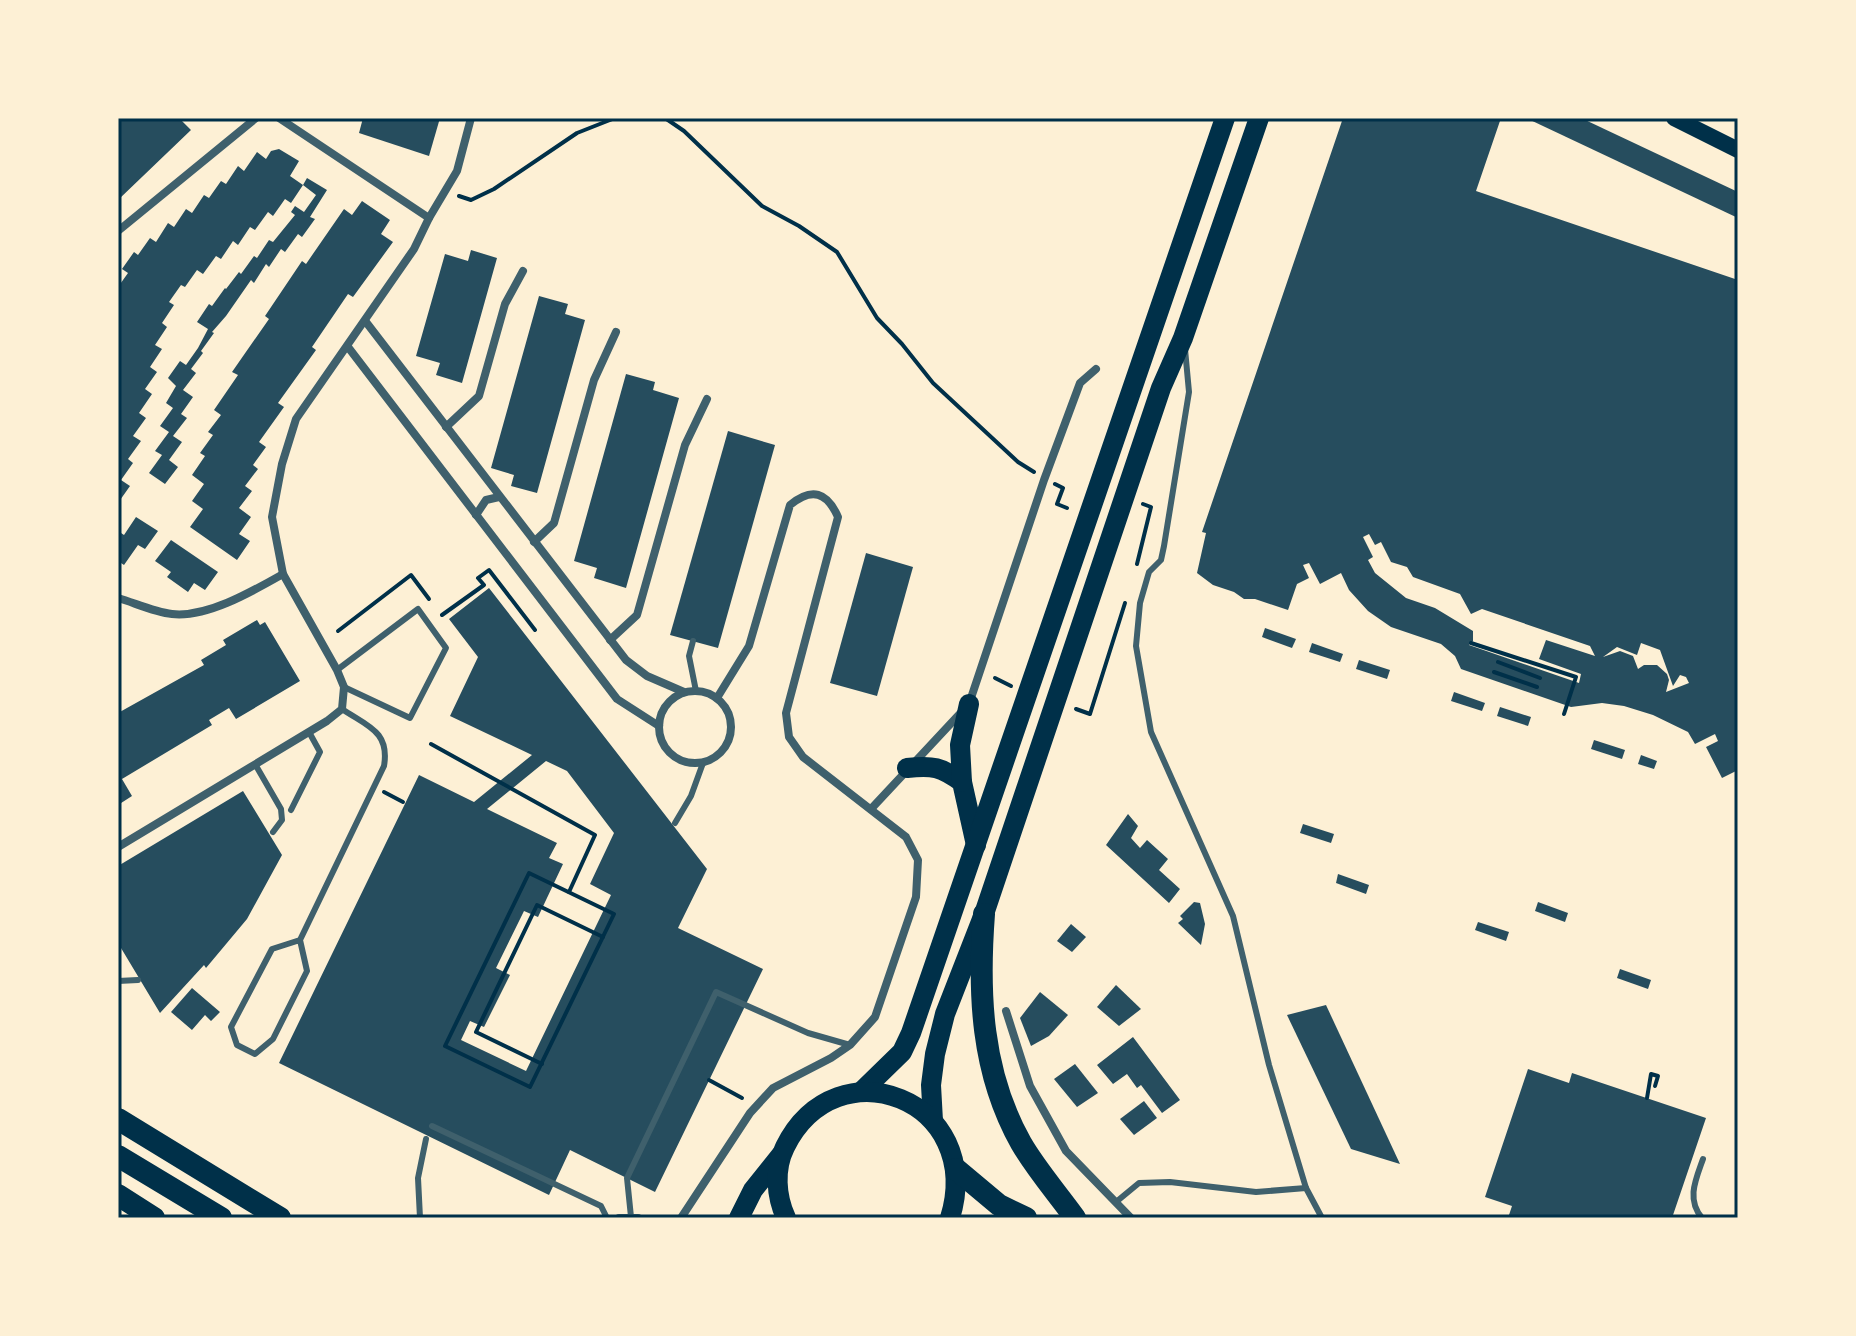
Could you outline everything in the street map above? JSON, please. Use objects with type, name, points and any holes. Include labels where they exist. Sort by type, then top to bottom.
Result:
[{"type":"highway","points":[[984,914],[981,953],[983,1015],[991,1073],[1021,1143],[1075,1218]]},
{"type":"highway","points":[[118,1119],[280,1218]]},
{"type":"highway","points":[[118,1156],[221,1218]]},
{"type":"highway","points":[[956,1169],[999,1205],[1026,1218]]},
{"type":"highway","points":[[118,1195],[154,1218]]},
{"type":"main road","points":[[861,1092],[902,1052],[911,1033],[1225,118]]},
{"type":"main road","points":[[933,1121],[931,1085],[945,1014],[984,914],[1161,388],[1183,338],[1259,118]]},
{"type":"main road","points":[[1674,118],[1738,150]]},
{"type":"main road","points":[[969,704],[960,745],[962,782],[976,845]]},
{"type":"main road","points":[[907,768],[931,765],[947,771],[962,782]]},
{"type":"main road","points":[[739,1218],[753,1190],[781,1155],[793,1131],[811,1111],[835,1098],[861,1092],[887,1094],[912,1104],[933,1121],[948,1143],[956,1169],[956,1196],[950,1218]]},
{"type":"main road","points":[[781,1155],[777,1181],[781,1208],[786,1218]]},
{"type":"street","points":[[118,231],[256,118]]},
{"type":"street","points":[[279,118],[429,218]]},
{"type":"street","points":[[118,847],[342,709],[344,687],[337,670],[283,574],[272,517],[282,464],[296,419],[414,249],[457,171],[471,118]]},
{"type":"street","points":[[446,427],[479,396],[505,304],[523,271]]},
{"type":"street","points":[[366,322],[626,660],[647,676],[684,692],[696,691],[717,698],[730,717],[732,729],[723,751],[703,763],[691,763],[672,754],[664,746],[659,726],[666,705],[684,692]]},
{"type":"street","points":[[534,542],[554,523],[594,380],[616,332]]},
{"type":"street","points":[[348,347],[617,699],[659,726]]},
{"type":"street","points":[[871,809],[969,704],[1080,383],[1096,369]]},
{"type":"street","points":[[610,640],[637,615],[685,445],[707,399]]},
{"type":"street","points":[[681,1218],[750,1113],[773,1088],[850,1045],[875,1017],[916,897],[918,860],[906,837],[803,757],[789,737],[786,713],[838,517],[832,502],[817,494],[802,495],[790,505],[749,646],[717,698]]},
{"type":"street","points":[[476,515],[486,500],[499,497]]},
{"type":"street","points":[[118,598],[170,614],[197,614],[283,574]]},
{"type":"street","points":[[1006,1011],[1030,1086],[1066,1151],[1131,1218]]},
{"type":"street","points":[[619,1218],[635,1217]]},
{"type":"lane","points":[[1183,338],[1189,392],[1164,546],[1161,560],[1149,572],[1140,603],[1136,646],[1151,732],[1233,916],[1269,1065],[1306,1188],[1322,1218]]},
{"type":"lane","points":[[337,670],[418,609],[446,648],[410,718],[344,687]]},
{"type":"lane","points":[[693,641],[689,656],[696,691]]},
{"type":"lane","points":[[300,940],[272,949],[231,1027],[237,1045],[255,1054],[273,1039],[307,971],[300,940],[384,766],[387,750],[382,736],[342,709]]},
{"type":"lane","points":[[291,810],[320,752],[309,732]]},
{"type":"lane","points":[[675,823],[691,796],[703,763]]},
{"type":"lane","points":[[255,764],[281,809],[282,820],[273,832]]},
{"type":"lane","points":[[118,981],[138,980]]},
{"type":"lane","points":[[635,1217],[627,1178],[716,992],[808,1033],[850,1045]]},
{"type":"lane","points":[[432,1126],[601,1206],[607,1218]]},
{"type":"lane","points":[[420,1218],[418,1178],[426,1139]]},
{"type":"lane","points":[[1702,1218],[1691,1195],[1703,1159]]},
{"type":"lane","points":[[1116,1202],[1139,1183],[1170,1182],[1256,1192],[1306,1188]]},
{"type":"lane","points":[[750,1218],[753,1190]]},
{"type":"path","points":[[446,190],[471,200],[494,189],[577,133],[615,118]]},
{"type":"path","points":[[665,118],[684,131],[762,206],[837,252],[877,318],[933,383],[1018,462],[1044,480]]},
{"type":"path","points":[[1058,485],[1063,488],[1057,504],[1067,508]]},
{"type":"path","points":[[1137,513],[1141,502],[1151,507],[1143,538]]},
{"type":"path","points":[[338,631],[411,575],[442,616],[484,585],[478,578],[489,570],[535,630]]},
{"type":"path","points":[[1471,643],[1576,677],[1564,714]]},
{"type":"path","points":[[1498,662],[1540,678]]},
{"type":"path","points":[[1494,672],[1537,687]]},
{"type":"path","points":[[431,744],[595,835],[569,892]]},
{"type":"path","points":[[529,873],[569,892],[614,914],[530,1087],[445,1046],[529,873]]},
{"type":"path","points":[[542,1064],[476,1032],[483,1017],[537,905],[603,937]]},
{"type":"path","points":[[1647,1098],[1651,1074],[1658,1076],[1655,1086]]},
{"type":"path","points":[[709,1080],[741,1097]]},
{"type":"building","points":[[118,118],[182,118],[191,130],[118,200]]},
{"type":"building","points":[[363,118],[440,118],[429,156],[359,133]]},
{"type":"building","points":[[1343,118],[1501,118],[1476,191],[1738,280],[1738,770],[1722,778],[1706,747],[1718,741],[1715,734],[1695,744],[1688,732],[1653,715],[1602,703],[1571,707],[1461,669],[1455,656],[1441,644],[1391,627],[1368,611],[1349,590],[1341,573],[1320,584],[1309,563],[1303,565],[1309,578],[1297,584],[1288,610],[1255,599],[1244,599],[1213,585],[1197,573],[1206,533],[1202,532]],"holes":[[[1369,534],[1375,545],[1381,542],[1391,562],[1407,567],[1413,577],[1460,594],[1471,614],[1482,609],[1590,646],[1595,656],[1546,640],[1539,659],[1581,674],[1579,683],[1469,645],[1473,641],[1473,631],[1435,608],[1406,598],[1375,573],[1368,560],[1373,557],[1363,537]],[[1641,643],[1660,650],[1673,686],[1680,675],[1686,677],[1689,683],[1666,692],[1669,680],[1657,665],[1644,665],[1638,669],[1633,656],[1620,651],[1603,657],[1617,647],[1637,655]]]},
{"type":"building","points":[[1526,118],[1581,118],[1738,192],[1738,218]]},
{"type":"building","points":[[279,149],[299,161],[290,176],[303,185],[291,203],[285,199],[273,216],[268,212],[255,230],[250,227],[238,245],[233,241],[221,259],[216,256],[203,274],[197,270],[169,302],[174,305],[162,323],[167,327],[155,345],[162,349],[150,367],[157,372],[145,389],[152,394],[139,413],[146,418],[133,436],[141,441],[128,459],[133,463],[121,480],[130,486],[118,503],[118,299],[121,294],[118,287],[128,273],[122,269],[134,252],[138,255],[150,238],[156,242],[168,223],[174,227],[186,209],[192,213],[204,195],[209,198],[221,181],[226,184],[238,166],[244,171],[257,152],[266,159],[271,151]]},
{"type":"building","points":[[307,178],[327,190],[310,217],[315,219],[302,237],[298,234],[285,252],[281,249],[269,267],[266,264],[254,283],[251,280],[212,332],[201,351],[203,353],[191,369],[196,373],[183,390],[193,397],[181,414],[187,418],[173,436],[182,442],[169,460],[178,467],[165,484],[149,473],[162,455],[155,451],[169,432],[160,426],[173,408],[166,403],[176,386],[168,378],[180,361],[186,365],[198,348],[208,329],[197,322],[209,304],[212,306],[254,256],[257,258],[269,240],[273,242],[295,215],[291,212],[295,206],[304,212],[316,195],[303,185]]},
{"type":"building","points":[[362,201],[390,220],[381,234],[393,242],[353,297],[348,294],[312,347],[316,350],[278,403],[284,407],[259,442],[266,447],[253,465],[258,469],[245,486],[252,491],[239,508],[251,517],[239,534],[250,541],[237,560],[190,527],[203,509],[192,501],[204,484],[192,475],[205,456],[200,453],[213,435],[208,432],[221,415],[214,410],[238,375],[232,372],[269,319],[265,316],[302,261],[306,264],[344,209],[352,215]]},
{"type":"building","points":[[471,250],[497,258],[462,383],[436,375],[440,363],[416,356],[445,254],[468,261]]},
{"type":"building","points":[[539,296],[568,304],[565,314],[585,320],[537,493],[511,486],[514,475],[491,468]]},
{"type":"building","points":[[626,374],[655,382],[653,390],[679,398],[626,588],[594,578],[597,568],[574,561]]},
{"type":"building","points":[[728,431],[775,445],[718,648],[670,635]]},
{"type":"building","points":[[136,517],[158,531],[145,549],[138,545],[124,565],[118,561],[118,543],[121,540],[118,531],[124,535]]},
{"type":"building","points":[[171,540],[218,572],[205,590],[194,583],[188,592],[167,577],[171,572],[155,561]]},
{"type":"building","points":[[866,553],[913,567],[877,696],[830,683]]},
{"type":"building","points":[[489,588],[707,869],[678,928],[763,969],[655,1192],[570,1150],[549,1195],[279,1063],[419,775],[474,802],[532,755],[450,716],[478,657],[449,619]],"holes":[[[546,761],[567,771],[614,833],[590,884],[611,895],[526,1071],[461,1040],[470,1021],[484,1027],[510,975],[496,968],[524,911],[538,917],[563,864],[549,858],[557,843],[487,809]]]},
{"type":"building","points":[[257,620],[260,625],[265,622],[300,681],[236,719],[229,708],[209,720],[212,725],[122,779],[132,796],[118,805],[118,713],[204,665],[201,660],[226,645],[223,640]]},
{"type":"building","points":[[1265,628],[1296,639],[1292,648],[1262,637]]},
{"type":"building","points":[[1312,643],[1343,654],[1340,662],[1309,652]]},
{"type":"building","points":[[1359,660],[1390,670],[1387,679],[1356,669]]},
{"type":"building","points":[[1454,692],[1485,703],[1482,711],[1451,701]]},
{"type":"building","points":[[1500,707],[1531,717],[1528,726],[1497,716]]},
{"type":"building","points":[[1594,740],[1625,750],[1622,759],[1591,749]]},
{"type":"building","points":[[1641,755],[1657,761],[1654,769],[1638,764]]},
{"type":"building","points":[[243,791],[282,855],[247,919],[206,968],[204,965],[160,1013],[118,943],[118,866]]},
{"type":"building","points":[[1128,814],[1138,826],[1131,838],[1140,848],[1147,840],[1168,859],[1159,870],[1180,889],[1169,903],[1106,845]]},
{"type":"building","points":[[1303,824],[1334,834],[1331,843],[1300,833]]},
{"type":"building","points":[[1338,874],[1369,885],[1366,894],[1336,883]]},
{"type":"building","points":[[1194,902],[1200,903],[1205,924],[1201,945],[1178,923],[1183,919],[1180,916]]},
{"type":"building","points":[[1538,902],[1568,913],[1565,922],[1535,911]]},
{"type":"building","points":[[1478,922],[1509,932],[1506,941],[1475,930]]},
{"type":"building","points":[[1071,924],[1086,937],[1072,952],[1057,941]]},
{"type":"building","points":[[1620,969],[1651,980],[1648,989],[1617,978]]},
{"type":"building","points":[[1116,985],[1141,1009],[1119,1026],[1097,1007]]},
{"type":"building","points":[[192,988],[220,1012],[211,1021],[205,1015],[192,1030],[171,1012]]},
{"type":"building","points":[[1040,992],[1068,1015],[1049,1036],[1031,1046],[1020,1018]]},
{"type":"building","points":[[1326,1005],[1400,1164],[1351,1149],[1287,1015]]},
{"type":"building","points":[[1133,1037],[1180,1100],[1162,1113],[1141,1085],[1137,1088],[1127,1074],[1113,1084],[1097,1065]]},
{"type":"building","points":[[1075,1064],[1098,1093],[1077,1107],[1054,1079]]},
{"type":"building","points":[[1528,1069],[1569,1083],[1572,1073],[1706,1118],[1672,1218],[1508,1218],[1512,1206],[1485,1197]]},
{"type":"building","points":[[1144,1101],[1157,1118],[1134,1135],[1120,1119]]}]
